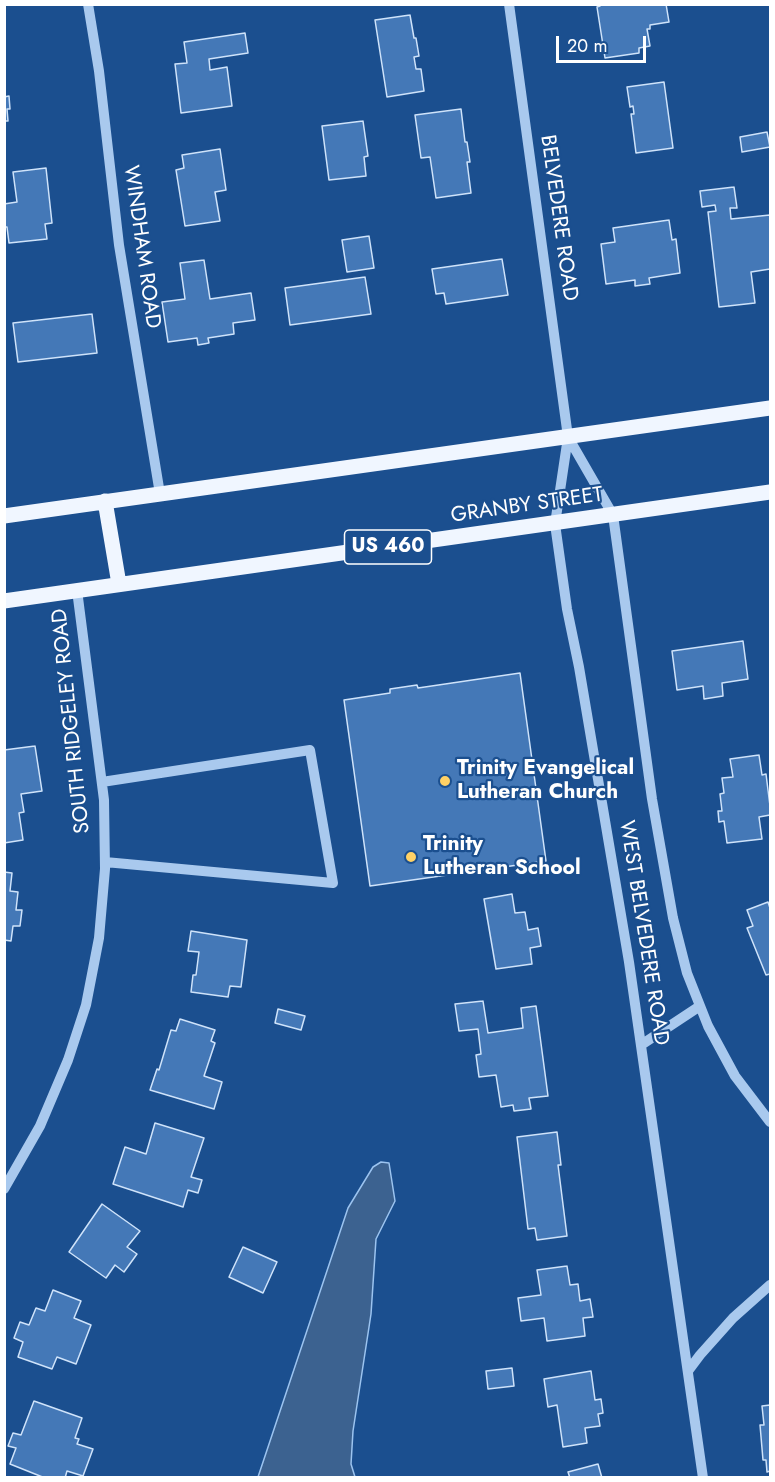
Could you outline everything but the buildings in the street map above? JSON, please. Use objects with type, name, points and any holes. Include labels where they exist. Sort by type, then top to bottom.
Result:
[{"type":"main road","points":[[4,516],[771,408]]},
{"type":"main road","name":"GRANBY STREET","points":[[4,601],[771,492]]},
{"type":"main road","points":[[105,501],[119,584]]},
{"type":"street","name":"WINDHAM ROAD","points":[[88,4],[99,71],[119,245],[160,494]]},
{"type":"street","name":"BELVEDERE ROAD","points":[[509,4],[568,437]]},
{"type":"street","name":"WEST BELVEDERE ROAD","points":[[568,437],[613,515],[652,799],[673,918],[687,974],[708,1026],[735,1076],[771,1122]]},
{"type":"street","name":"WEST BELVEDERE ROAD","points":[[568,437],[555,524],[567,609],[629,962],[703,1478]]},
{"type":"street","name":"SOUTH RIDGELEY ROAD","points":[[4,1189],[44,1117],[68,1060],[86,1005],[99,938],[105,862],[104,800],[77,590]]},
{"type":"street","points":[[102,782],[310,750],[333,883],[105,862]]},
{"type":"street","points":[[641,1045],[700,1006]]},
{"type":"street","points":[[688,1371],[733,1318],[771,1285]]},
{"type":"water","points":[[381,1162],[389,1163],[395,1201],[376,1239],[371,1314],[353,1431],[351,1464],[355,1477],[258,1477],[348,1208],[373,1167]]},
{"type":"place","name":"Trinity Evangelical Lutheran Church","points":[[445,781]]},
{"type":"place","name":"Trinity Lutheran School","points":[[411,857]]}]
